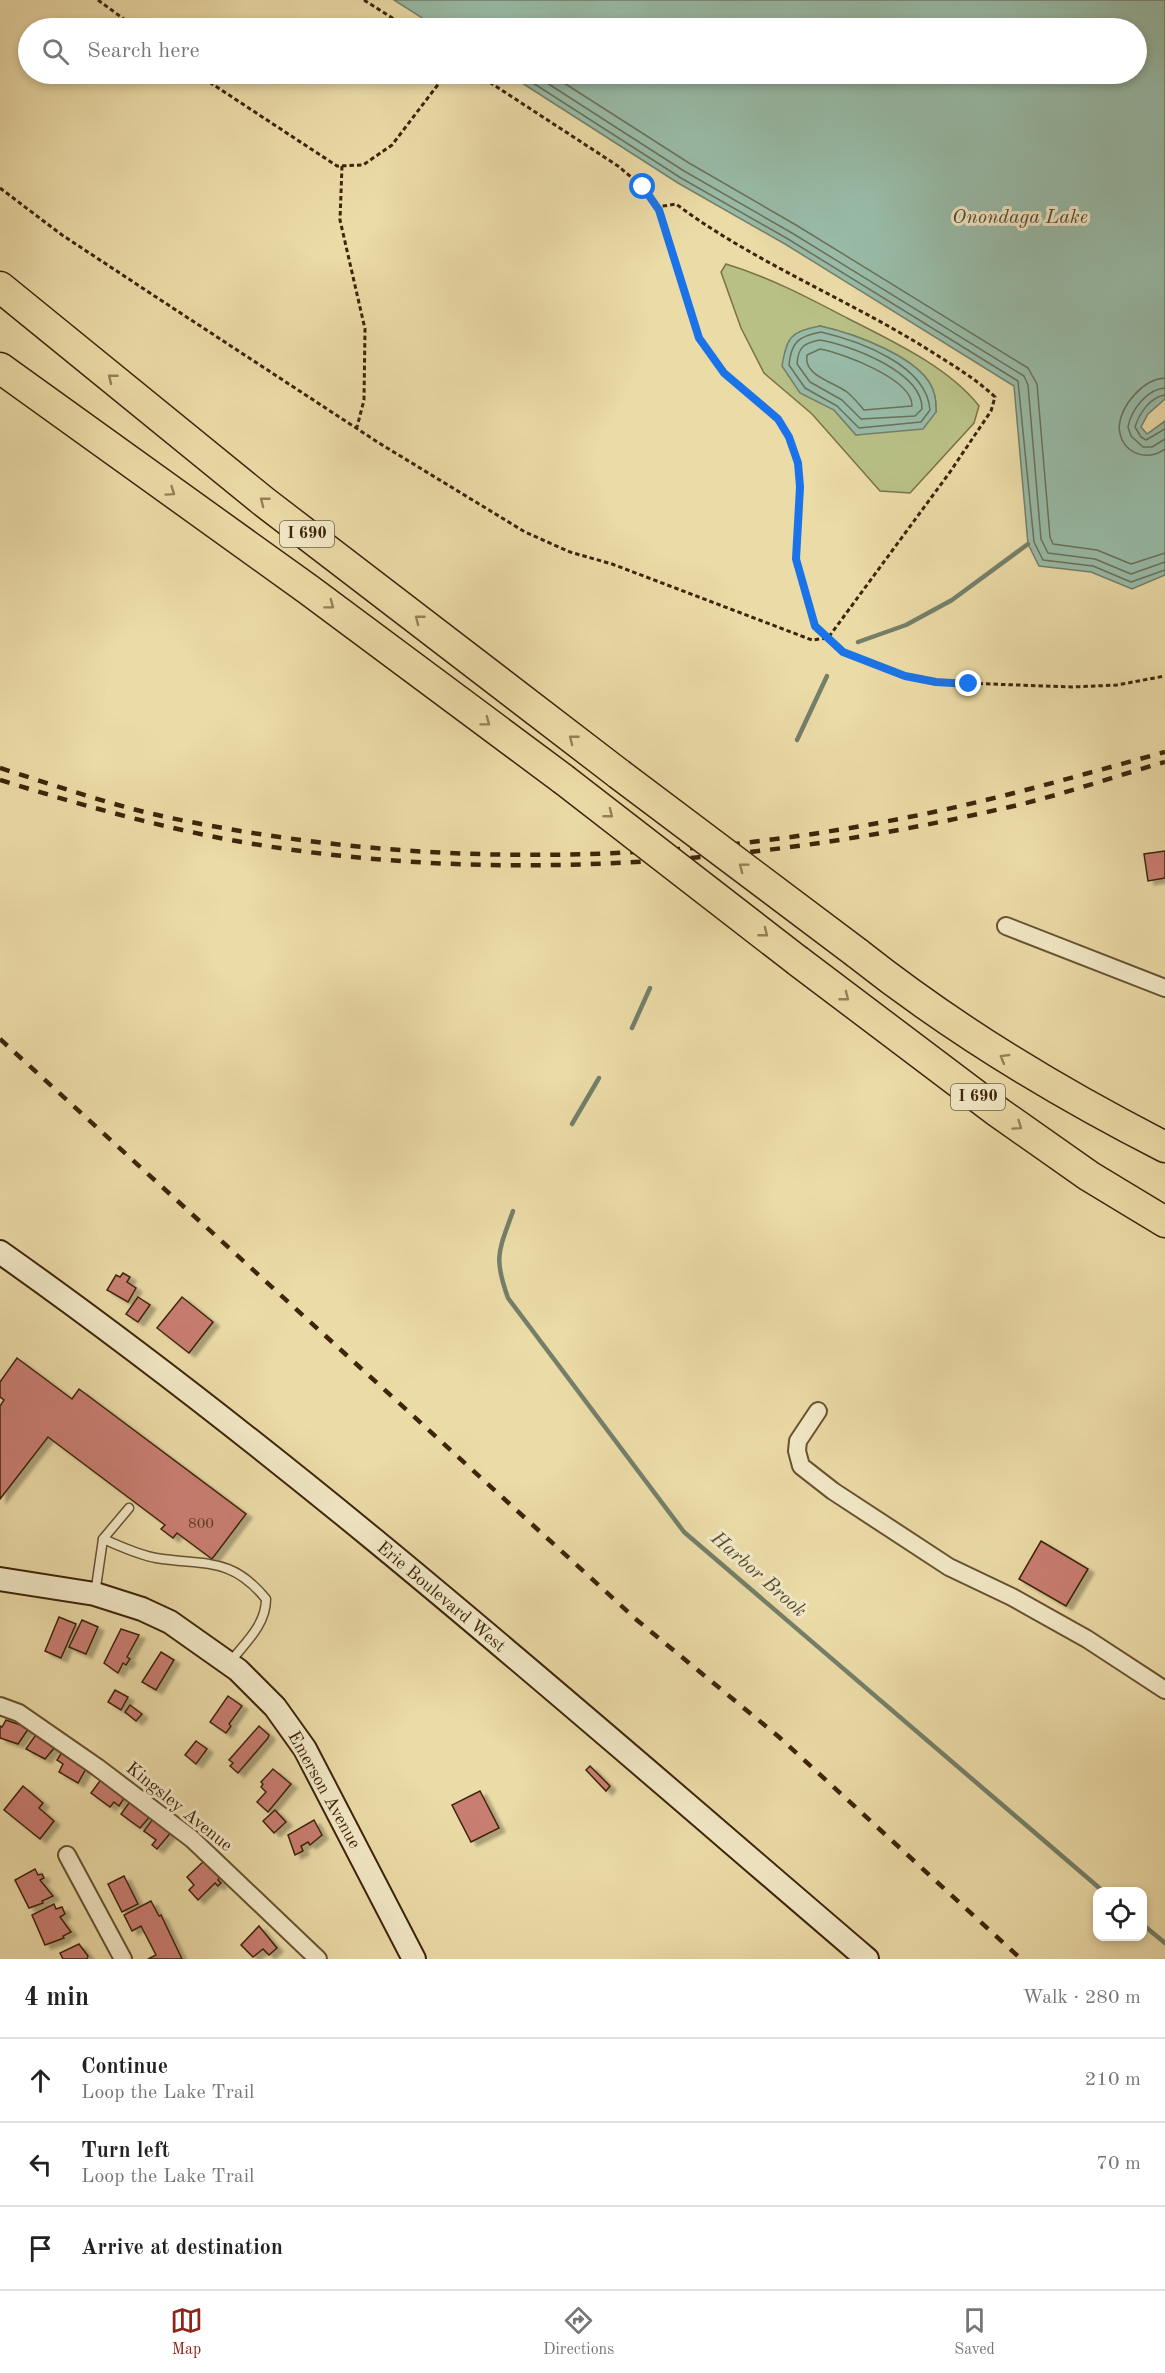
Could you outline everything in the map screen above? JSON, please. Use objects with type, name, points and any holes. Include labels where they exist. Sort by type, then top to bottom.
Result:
[{"type":"highway","name":"I 690","points":[[0,287],[263,501],[917,1001],[992,1051],[1104,1116],[1165,1148]]},
{"type":"highway","name":"I 690","points":[[0,368],[318,597],[563,779],[998,1112],[1089,1176],[1165,1222]]},
{"type":"highway","points":[[0,390],[123,458]]},
{"type":"highway","points":[[1104,1116],[1165,1139]]},
{"type":"main road","name":"Erie Boulevard West","points":[[0,1252],[87,1314],[283,1467],[490,1637],[867,1959]]},
{"type":"main road","name":"Emerson Avenue","points":[[0,1579],[95,1594],[142,1609],[170,1622],[228,1664],[274,1707],[305,1749],[414,1959]]},
{"type":"street","points":[[1006,926],[1165,988]]},
{"type":"street","points":[[819,1411],[798,1441],[797,1451],[801,1466],[833,1491],[949,1567],[1012,1597],[1087,1639],[1165,1690]]},
{"type":"street","name":"Kingsley Avenue","points":[[0,1706],[19,1713],[155,1809],[192,1839],[318,1959]]},
{"type":"street","points":[[67,1855],[123,1959]]},
{"type":"lane","points":[[95,1594],[103,1539],[129,1508]]},
{"type":"lane","points":[[103,1539],[156,1558],[215,1564],[251,1581],[266,1599],[266,1610],[258,1628],[228,1664]]},
{"type":"path","points":[[98,0],[122,18]]},
{"type":"path","points":[[364,0],[392,18]]},
{"type":"path","points":[[212,84],[337,166],[363,165],[392,145],[438,84]]},
{"type":"path","points":[[492,84],[618,166],[643,187],[657,207],[699,338],[724,373],[778,419],[789,437],[798,463],[800,487],[796,559],[815,626],[843,652],[905,676],[936,682],[1072,687],[1118,685],[1165,676]]},
{"type":"path","points":[[342,166],[339,196],[340,220],[365,329],[364,400],[356,428]]},
{"type":"path","points":[[0,188],[62,235],[356,428],[525,532],[570,552],[612,564],[812,640],[828,638],[950,472],[991,411],[995,397],[978,381],[889,326],[716,234],[676,204],[657,207]]},
{"type":"green space","points":[[726,264],[773,281],[918,356],[952,379],[979,406],[974,423],[910,493],[880,491],[812,414],[764,373],[741,328],[721,272]],"holes":[[[820,326],[868,341],[902,358],[917,369],[928,380],[934,393],[936,412],[881,431],[856,435],[834,410]]]},
{"type":"water","name":"Onondaga Lake","points":[[394,0],[1165,0],[1165,399],[1148,414],[1141,427],[1147,434],[1165,421],[1165,575],[1132,589],[1091,572],[1039,566],[1028,544],[1014,386],[785,244],[678,183],[524,84],[1147,84],[1147,18],[422,18]]},
{"type":"water","points":[[820,326],[850,334],[886,349],[917,369],[928,380],[936,400],[936,412],[923,429],[856,435],[834,410],[800,393],[782,366],[786,348],[797,333]]},
{"type":"building","points":[[1165,851],[1165,878],[1148,881],[1144,854]]},
{"type":"building","points":[[123,1273],[130,1277],[127,1282],[136,1288],[128,1302],[107,1290],[116,1275],[120,1277]]},
{"type":"building","points":[[138,1297],[150,1305],[138,1322],[126,1314]]},
{"type":"building","points":[[182,1297],[213,1322],[189,1353],[157,1328]]},
{"type":"building","points":[[17,1358],[72,1399],[79,1389],[246,1514],[212,1559],[177,1533],[173,1538],[161,1529],[165,1525],[48,1437],[0,1499],[0,1406],[4,1400],[0,1397],[0,1382]]},
{"type":"building","points":[[1041,1541],[1088,1569],[1066,1606],[1019,1579]]},
{"type":"building","points":[[59,1617],[76,1624],[61,1658],[45,1651]]},
{"type":"building","points":[[82,1620],[98,1627],[86,1654],[69,1647]]},
{"type":"building","points":[[121,1629],[139,1635],[127,1657],[130,1659],[126,1665],[123,1663],[118,1673],[104,1663]]},
{"type":"building","points":[[161,1652],[174,1660],[156,1690],[142,1682]]},
{"type":"building","points":[[115,1690],[128,1697],[121,1710],[108,1702]]},
{"type":"building","points":[[228,1696],[242,1706],[229,1724],[231,1726],[226,1733],[210,1722]]},
{"type":"building","points":[[130,1705],[142,1714],[136,1721],[125,1712]]},
{"type":"building","points":[[6,1720],[29,1728],[18,1744],[0,1738],[0,1726],[2,1727]]},
{"type":"building","points":[[259,1726],[269,1735],[268,1738],[238,1773],[230,1766],[233,1763],[229,1760]]},
{"type":"building","points":[[37,1733],[55,1747],[45,1759],[26,1749]]},
{"type":"building","points":[[196,1741],[207,1749],[196,1764],[185,1755]]},
{"type":"building","points":[[62,1752],[87,1767],[78,1783],[59,1772],[63,1764],[57,1760]]},
{"type":"building","points":[[590,1766],[610,1786],[606,1791],[586,1770]]},
{"type":"building","points":[[273,1769],[291,1784],[268,1812],[257,1802],[266,1792],[261,1787],[263,1784],[261,1782]]},
{"type":"building","points":[[102,1778],[125,1797],[119,1806],[114,1802],[110,1807],[91,1793]]},
{"type":"building","points":[[23,1786],[43,1803],[39,1808],[54,1821],[40,1839],[4,1810]]},
{"type":"building","points":[[480,1791],[499,1828],[471,1842],[452,1805]]},
{"type":"building","points":[[132,1799],[152,1814],[140,1828],[121,1814]]},
{"type":"building","points":[[275,1810],[286,1822],[274,1833],[263,1821]]},
{"type":"building","points":[[155,1816],[173,1830],[157,1849],[152,1845],[156,1840],[144,1831]]},
{"type":"building","points":[[314,1820],[322,1835],[310,1845],[308,1842],[301,1846],[303,1851],[295,1855],[288,1835]]},
{"type":"building","points":[[204,1861],[220,1877],[218,1880],[221,1883],[218,1886],[215,1883],[198,1900],[189,1890],[194,1885],[187,1877]]},
{"type":"building","points":[[35,1869],[38,1875],[42,1874],[44,1878],[40,1880],[53,1896],[29,1908],[15,1880]]},
{"type":"building","points":[[124,1876],[138,1904],[122,1912],[108,1884]]},
{"type":"building","points":[[151,1901],[159,1916],[161,1915],[182,1959],[148,1959],[156,1955],[141,1926],[132,1931],[124,1915]]},
{"type":"building","points":[[54,1904],[56,1909],[62,1907],[65,1914],[60,1917],[71,1932],[63,1936],[64,1938],[45,1945],[32,1915]]},
{"type":"building","points":[[259,1926],[277,1948],[269,1955],[263,1949],[253,1957],[241,1945]]},
{"type":"building","points":[[79,1944],[88,1956],[87,1959],[63,1959],[60,1953]]},
{"type":"waterway","name":"Harbor Brook","points":[[858,642],[906,625],[952,600],[1028,544]]},
{"type":"waterway","name":"Harbor Brook","points":[[797,740],[827,676]]},
{"type":"waterway","name":"Harbor Brook","points":[[632,1028],[650,988]]},
{"type":"waterway","name":"Harbor Brook","points":[[572,1124],[599,1078]]},
{"type":"waterway","name":"Harbor Brook","points":[[513,1211],[501,1245],[499,1263],[508,1298],[684,1532],[1098,1887]]},
{"type":"waterway","name":"Harbor Brook","points":[[1147,1928],[1165,1943]]},
{"type":"railway","points":[[0,768],[128,808],[261,834],[352,846],[444,853],[535,855],[626,853],[718,846],[809,835],[966,805],[1165,752]]},
{"type":"railway","points":[[0,780],[132,818],[198,834],[266,846],[358,858],[451,864],[544,865],[637,862],[730,854],[914,827],[1025,803],[1165,762]]},
{"type":"railway","points":[[0,1039],[638,1621],[779,1737],[1021,1959]]},
{"type":"route","points":[[643,187],[659,210],[699,338],[724,373],[778,419],[789,437],[798,463],[800,487],[796,559],[815,626],[843,652],[905,676],[936,682],[969,684]]}]
